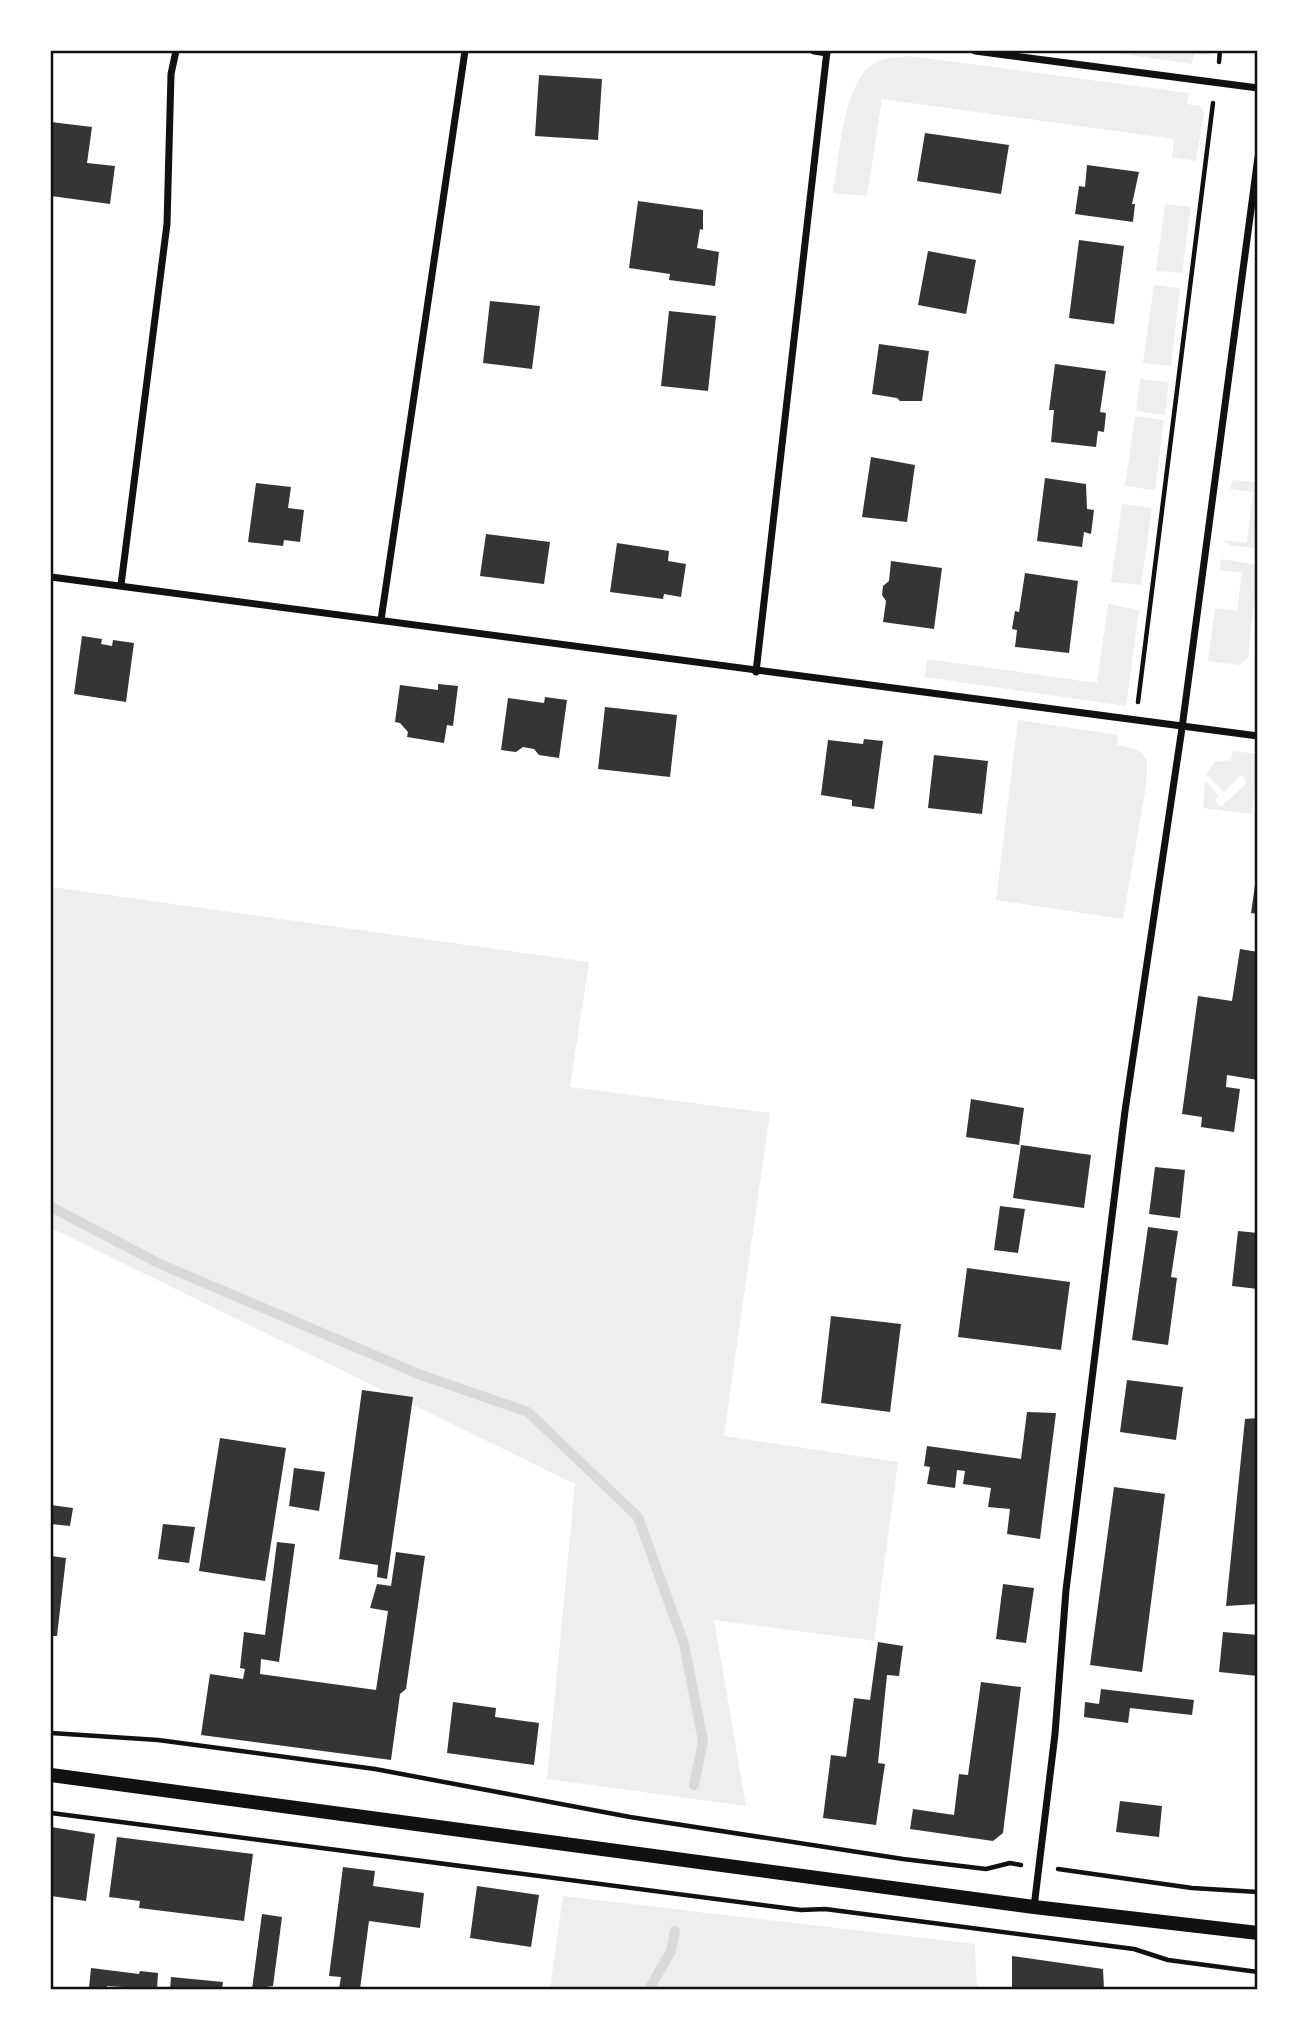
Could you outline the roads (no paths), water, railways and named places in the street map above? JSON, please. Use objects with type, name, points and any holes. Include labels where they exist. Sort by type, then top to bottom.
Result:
[{"type":"main road","points":[[51,1775],[1034,1907],[1258,1933]]},
{"type":"street","points":[[121,584],[167,224],[171,74],[176,51]]},
{"type":"street","points":[[381,620],[465,51]]},
{"type":"street","points":[[756,672],[827,52],[814,51]]},
{"type":"street","points":[[975,51],[1258,88]]},
{"type":"street","points":[[1034,1907],[1055,1734],[1066,1590],[1125,1111],[1182,728],[1258,157]]},
{"type":"street","points":[[51,578],[121,584],[756,672],[1258,736]]},
{"type":"waterway","points":[[51,1207],[160,1264],[421,1375],[528,1412],[638,1517],[684,1644],[703,1741],[694,1785]]},
{"type":"waterway","points":[[649,1989],[671,1951],[675,1931]]}]
